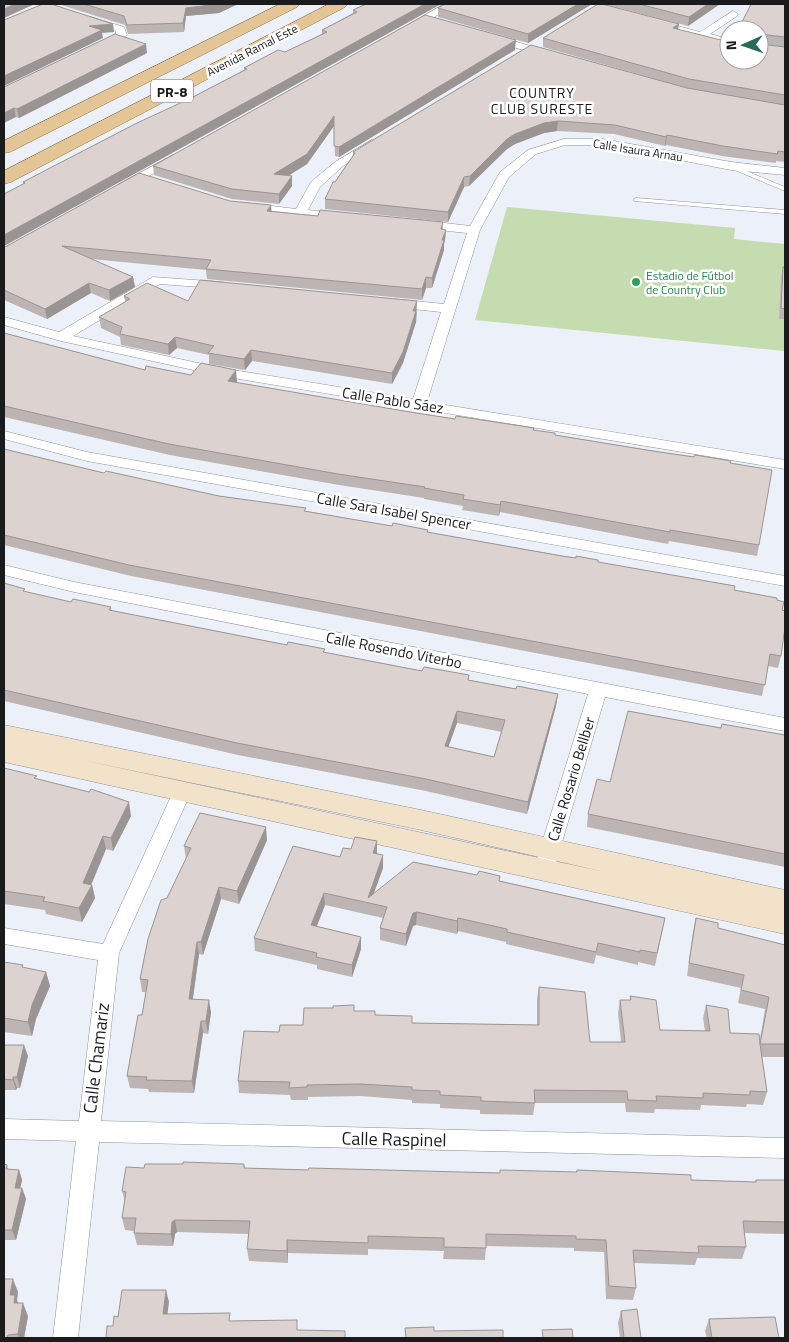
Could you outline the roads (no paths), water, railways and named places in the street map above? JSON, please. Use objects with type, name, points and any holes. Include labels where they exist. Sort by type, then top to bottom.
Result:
[{"type":"main road","name":"Avenida Ramal Este","points":[[4,148],[292,4]]},
{"type":"main road","name":"Avenida Ramal Este","points":[[4,178],[340,4]]},
{"type":"street","points":[[396,34],[451,4]]},
{"type":"street","points":[[702,35],[733,14]]},
{"type":"street","points":[[84,17],[120,29],[122,35],[88,52]]},
{"type":"street","points":[[425,18],[440,22]]},
{"type":"street","points":[[642,19],[719,39]]},
{"type":"street","points":[[483,35],[556,56]]},
{"type":"street","points":[[511,58],[545,38]]},
{"type":"street","points":[[300,213],[315,184],[339,164],[380,139]]},
{"type":"street","name":"Calle Isaura Arnau","points":[[419,404],[474,230],[504,175],[532,152],[564,142],[603,142],[731,166],[785,172]]},
{"type":"street","points":[[114,191],[182,153]]},
{"type":"street","points":[[139,177],[158,182]]},
{"type":"street","points":[[231,205],[358,218]]},
{"type":"street","points":[[406,223],[474,230]]},
{"type":"street","points":[[61,337],[158,280],[236,287]]},
{"type":"street","points":[[381,302],[449,309]]},
{"type":"street","name":"Calle Pablo Sáez","points":[[4,321],[61,337],[221,372],[785,464]]},
{"type":"street","name":"Calle Sara Isabel Spencer","points":[[4,435],[87,456],[785,581]]},
{"type":"street","name":"Calle Rosendo Viterbo","points":[[4,570],[74,587],[785,725]]},
{"type":"street","name":"Calle Rosario Bellber","points":[[547,859],[598,690]]},
{"type":"street","points":[[4,734],[547,859],[785,922]]},
{"type":"street","points":[[4,752],[182,792],[785,901]]},
{"type":"street","name":"Calle Chamariz","points":[[65,1338],[109,953],[182,792]]},
{"type":"street","points":[[4,936],[109,953]]},
{"type":"street","name":"Calle Raspinel","points":[[4,1129],[785,1148]]},
{"type":"lane","points":[[731,166],[785,189]]},
{"type":"lane","points":[[636,200],[785,212]]},
{"type":"place","name":"Estadio de Fútbol de Country Club","points":[[636,282]]},
{"type":"district","name":"COUNTRY CLUB SURESTE","points":[[542,100]]}]
